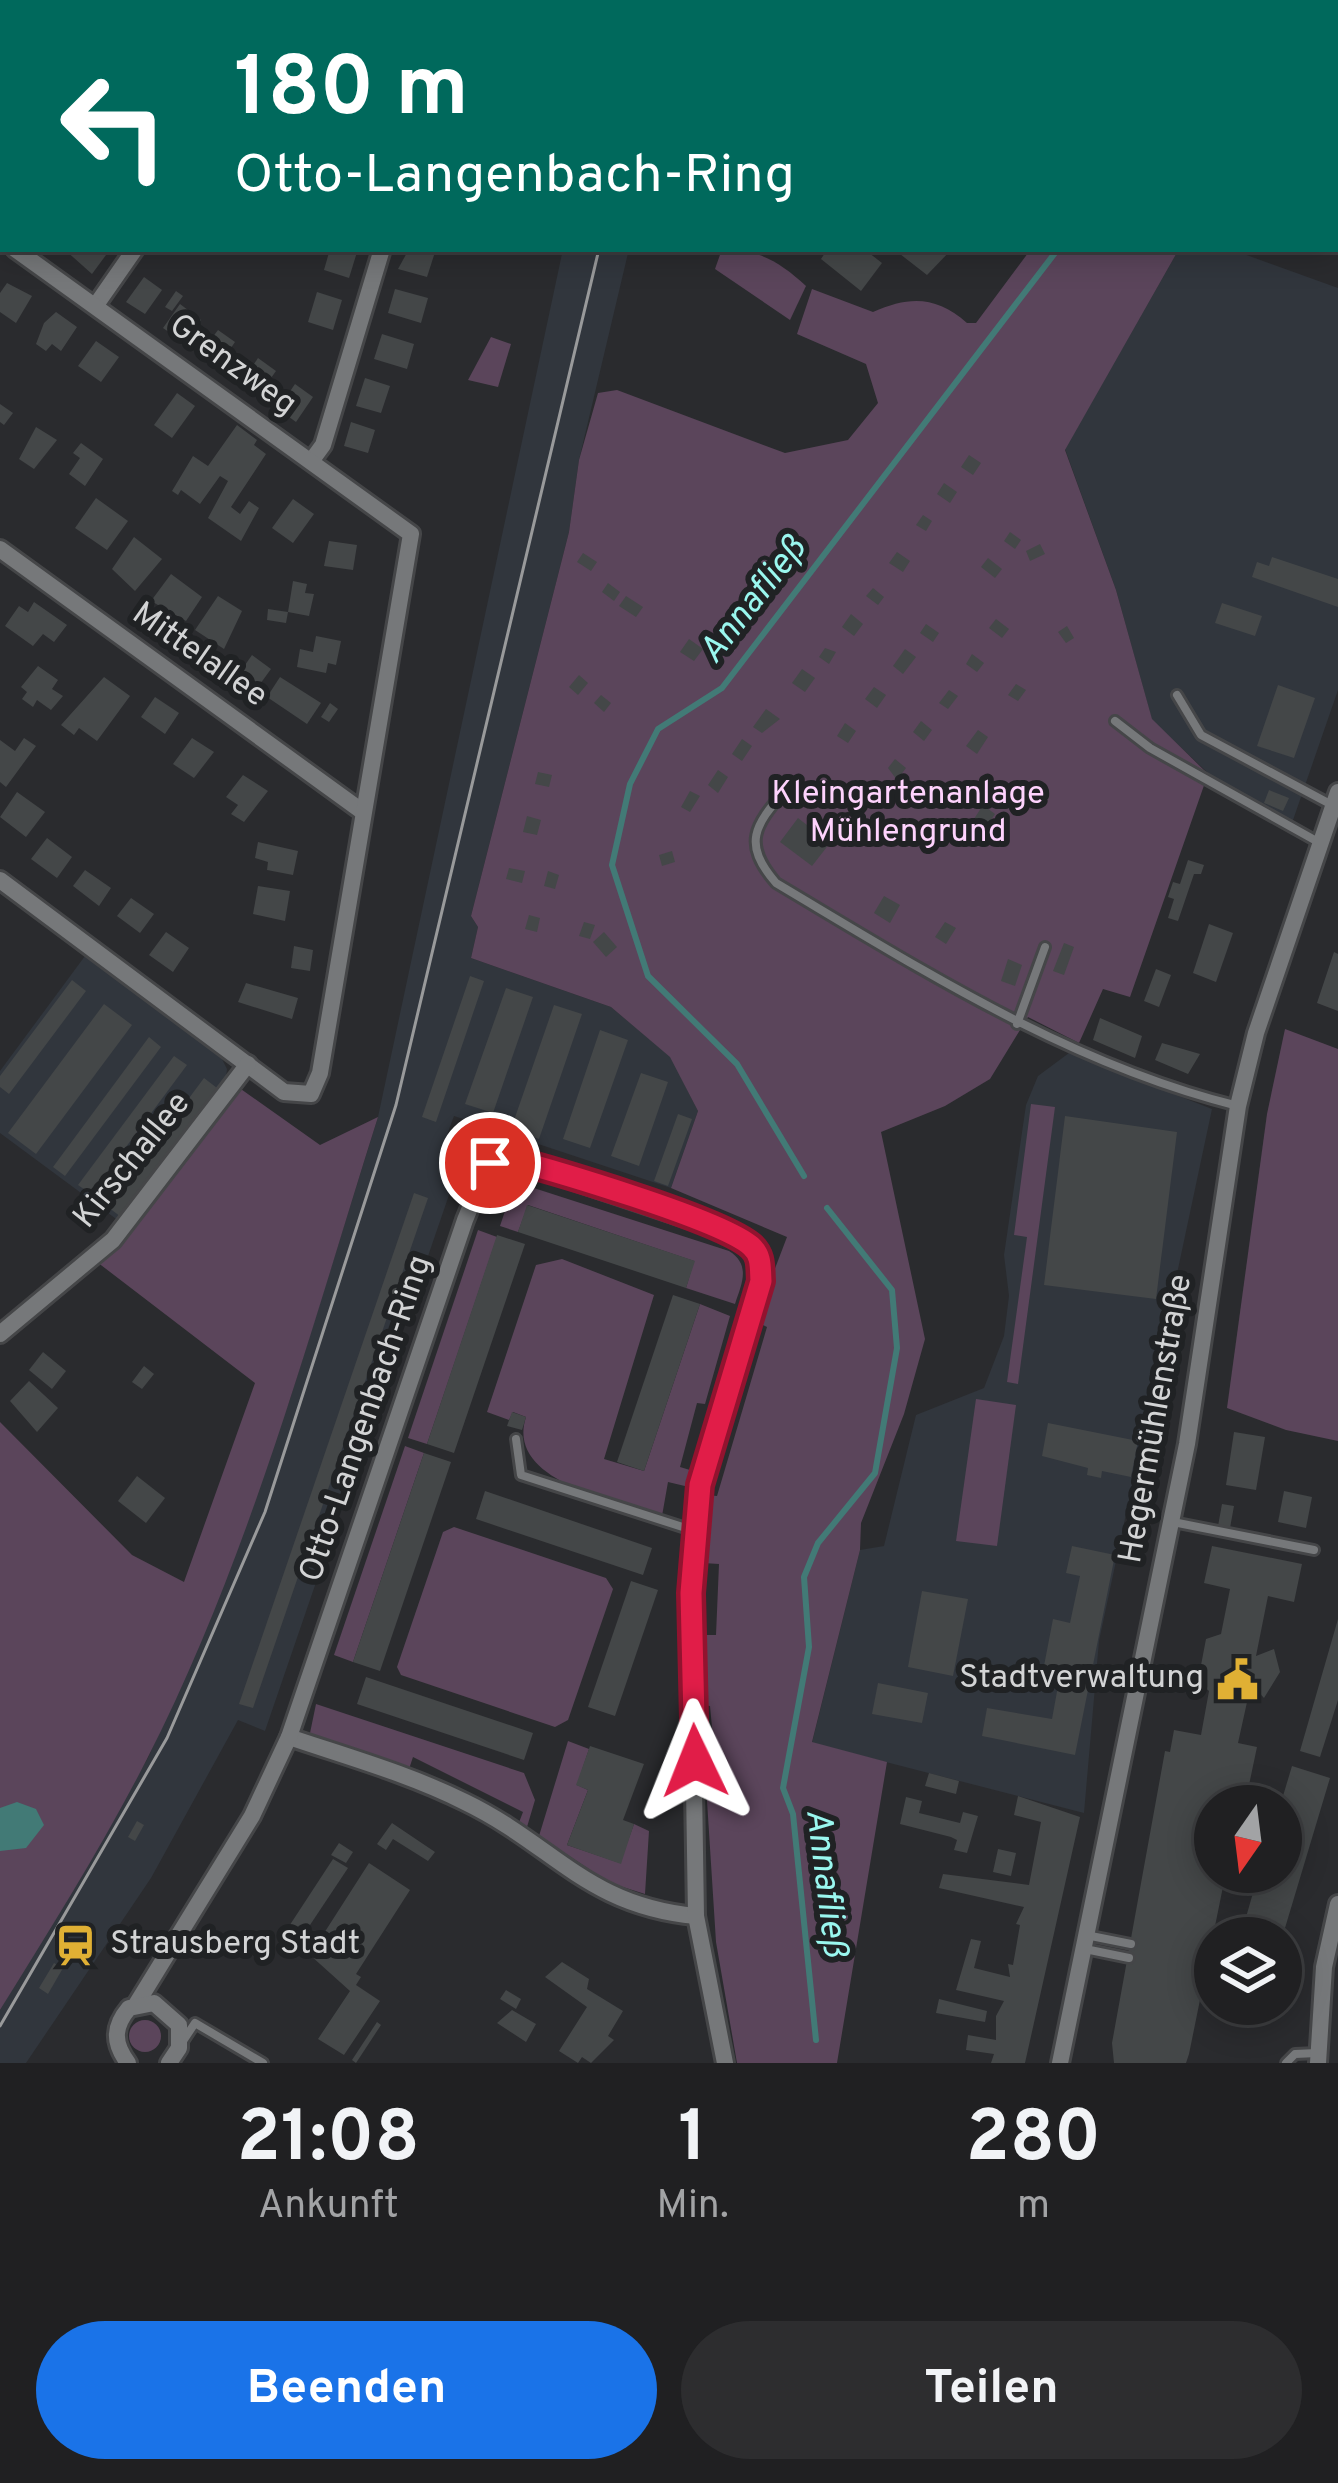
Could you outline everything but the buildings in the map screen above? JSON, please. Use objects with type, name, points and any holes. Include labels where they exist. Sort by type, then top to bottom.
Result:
[{"type":"street","name":"Grenzweg","points":[[20,252],[411,534],[363,812]]},
{"type":"street","points":[[96,304],[133,252]]},
{"type":"street","points":[[312,460],[322,445],[381,252]]},
{"type":"street","name":"Mittelallee","points":[[0,549],[363,812]]},
{"type":"street","name":"Hegermühlenstraße","points":[[1060,2063],[1195,1402],[1238,1106],[1256,1033],[1336,799]]},
{"type":"street","points":[[0,880],[293,1096],[310,1094],[320,1073],[363,812]]},
{"type":"street","name":"Kirschallee","points":[[0,1334],[113,1240],[248,1064]]},
{"type":"street","name":"Otto-Langenbach-Ring","points":[[289,1737],[466,1220],[485,1171],[496,1158],[721,1230],[748,1243],[760,1256],[761,1281],[700,1485],[691,1593],[696,1916],[724,2063]]},
{"type":"street","points":[[128,2063],[117,2044],[117,2028],[252,1816],[289,1737],[468,1803],[589,1886],[633,1906],[696,1916]]},
{"type":"street","points":[[1326,2056],[1324,1967],[1338,1904]]},
{"type":"street","points":[[137,2003],[168,2010],[179,2025],[174,2055]]},
{"type":"lane","points":[[1177,694],[1202,735],[1336,799]]},
{"type":"lane","points":[[1115,721],[1150,748],[1321,843]]},
{"type":"lane","points":[[790,785],[760,820],[754,842],[756,860],[776,883],[1017,1024],[1088,1056],[1238,1106]]},
{"type":"lane","points":[[1017,1024],[1045,947]]},
{"type":"lane","points":[[516,1439],[521,1475],[696,1532]]},
{"type":"lane","points":[[1171,1521],[1314,1550]]},
{"type":"lane","points":[[1085,1942],[1131,1944]]},
{"type":"lane","points":[[1085,1942],[1129,1958]]},
{"type":"lane","points":[[174,2055],[195,2023],[263,2063]]},
{"type":"lane","points":[[1286,2063],[1295,2054],[1326,2056]]},
{"type":"shaded area","points":[[562,252],[628,252],[579,460],[569,532],[471,916],[478,927],[471,958],[611,1007],[671,1057],[698,1111],[671,1188],[454,1116],[441,1151],[461,1160],[265,1731],[238,1720],[151,1878],[26,2063],[0,2063],[0,2010],[148,1758],[209,1619],[290,1399],[378,1117]]},
{"type":"shaded area","points":[[1177,252],[1238,252],[1338,288],[1338,690],[1292,823],[1208,773],[1152,720],[1116,590],[1065,449]]},
{"type":"shaded area","points":[[85,956],[221,1057],[227,1069],[225,1085],[123,1224],[0,1133],[0,1071]]},
{"type":"shaded area","points":[[1069,1053],[1212,1109],[1099,1641],[1084,1813],[812,1743],[860,1550],[884,1546],[916,1415],[984,1388],[1004,1336],[1009,1296],[1004,1255],[1026,1105],[1038,1076]]},
{"type":"shaded area","points":[[17,1802],[36,1809],[44,1825],[26,1848],[0,1851],[0,1808]]},
{"type":"green space","points":[[721,252],[750,252],[768,258],[806,286],[790,320],[715,269]]},
{"type":"green space","name":"Kleingartenanlage Mühlengrund","points":[[1029,252],[1177,252],[1065,450],[1116,590],[1152,719],[1208,774],[1130,997],[1103,989],[1079,1043],[1028,1017],[990,1079],[945,1106],[881,1132],[925,1339],[904,1414],[861,1523],[860,1550],[812,1742],[887,1762],[837,2063],[737,2063],[716,1942],[706,1785],[717,1781],[710,1706],[701,1705],[700,1635],[716,1635],[719,1564],[703,1563],[707,1495],[717,1496],[767,1327],[755,1321],[787,1237],[671,1188],[698,1111],[670,1057],[611,1007],[471,958],[478,927],[471,916],[569,532],[579,460],[598,393],[617,390],[785,453],[848,440],[878,403],[866,364],[797,334],[812,289],[873,312],[911,301],[933,303],[967,323],[976,323]]},
{"type":"green space","points":[[491,337],[511,344],[498,387],[468,380]]},
{"type":"green space","points":[[1285,1029],[1338,1049],[1338,1441],[1286,1430],[1227,1408],[1267,1114]]},
{"type":"green space","points":[[238,1087],[320,1145],[378,1117],[276,1443],[184,1682],[130,1791],[0,2010],[0,1422],[132,1555],[184,1582],[255,1383],[97,1262]]},
{"type":"green space","points":[[1031,1104],[1055,1107],[1018,1384],[1007,1382],[1027,1237],[1014,1235]]},
{"type":"green space","points":[[509,1180],[729,1251],[742,1268],[735,1304],[686,1288],[694,1261],[528,1205],[518,1232],[500,1226],[510,1196],[494,1190]]},
{"type":"green space","points":[[478,1230],[497,1237],[427,1444],[408,1438]]},
{"type":"green space","points":[[562,1259],[654,1295],[604,1459],[644,1471],[700,1304],[730,1316],[705,1404],[697,1403],[680,1467],[690,1470],[689,1487],[668,1482],[662,1516],[568,1485],[532,1457],[524,1439],[526,1417],[513,1412],[509,1420],[487,1412],[536,1265]]},
{"type":"green space","points":[[976,1399],[1016,1405],[997,1546],[956,1541]]},
{"type":"green space","points":[[405,1446],[424,1453],[353,1662],[334,1655]]},
{"type":"green space","points":[[454,1527],[606,1578],[613,1589],[568,1720],[555,1727],[401,1675],[397,1667],[443,1532]]},
{"type":"green space","points":[[316,1704],[524,1773],[535,1800],[527,1827],[518,1825],[523,1812],[413,1757],[408,1772],[310,1733]]},
{"type":"green space","points":[[568,1741],[589,1749],[577,1785],[588,1790],[567,1845],[620,1863],[634,1824],[649,1831],[645,1894],[610,1883],[539,1836]]},
{"type":"green space","points":[[145,2020],[157,2024],[161,2036],[157,2048],[145,2052],[133,2048],[129,2036],[133,2024]]},
{"type":"waterway","name":"Annafließ","points":[[804,1176],[737,1064],[648,976],[612,865],[630,784],[658,729],[722,688],[1056,252]]},
{"type":"waterway","name":"Annafließ","points":[[816,2040],[793,1814],[783,1788],[809,1647],[804,1577],[818,1543],[875,1473],[897,1348],[892,1290],[827,1208]]},
{"type":"tram line","points":[[0,2026],[167,1738],[265,1512],[396,1105],[598,252]]},
{"type":"place","name":"Stadtverwaltung","points":[[1238,1679]]},
{"type":"place","name":"Strausberg Stadt","points":[[76,1945]]},
{"type":"route","points":[[490,1163],[502,1157],[621,1194],[721,1230],[748,1243],[760,1256],[761,1281],[700,1485],[691,1593],[695,1761]]}]
